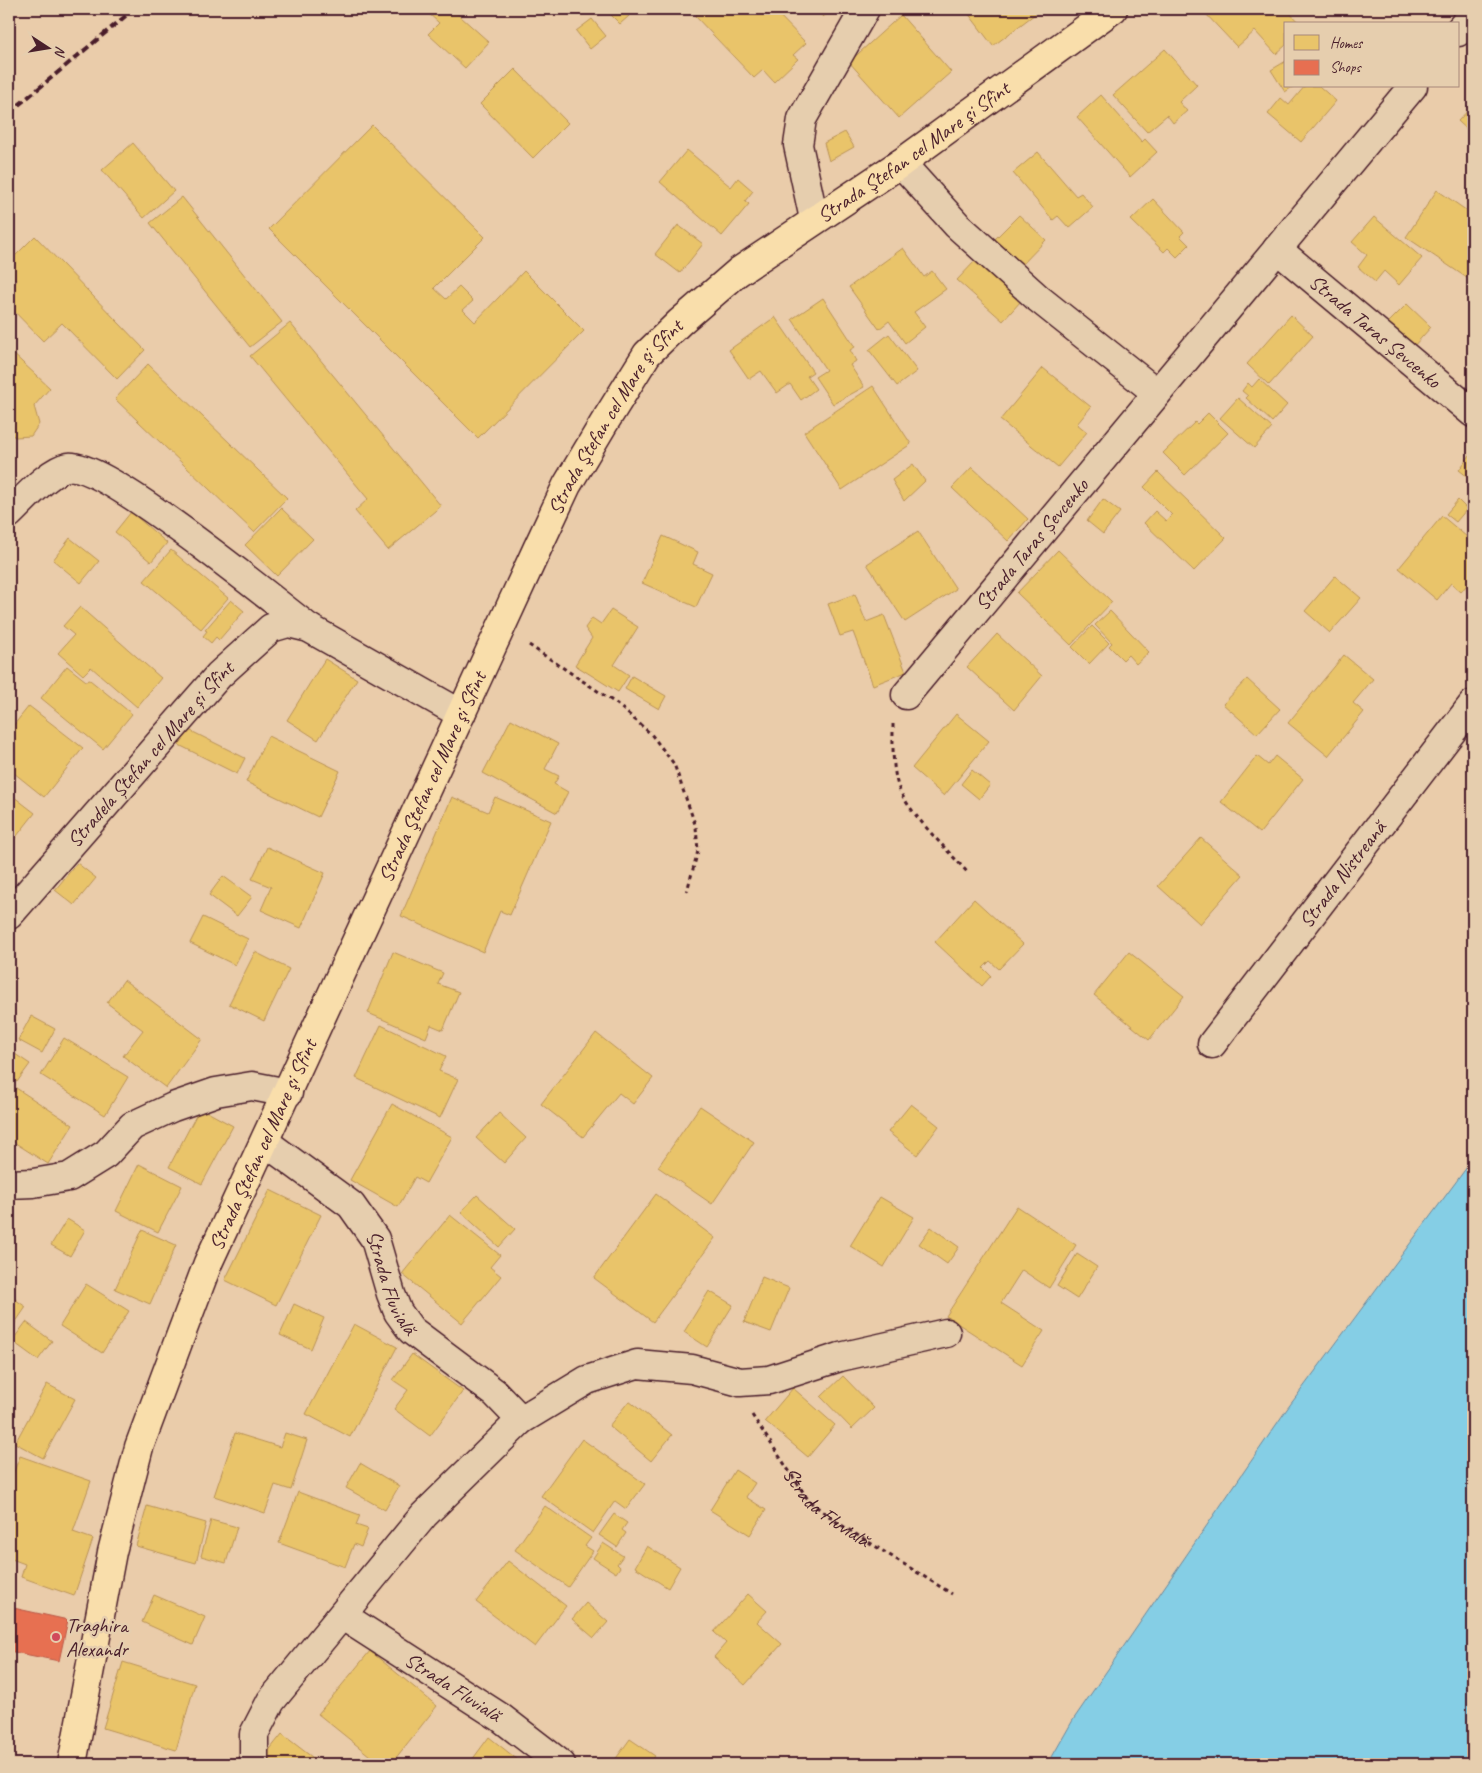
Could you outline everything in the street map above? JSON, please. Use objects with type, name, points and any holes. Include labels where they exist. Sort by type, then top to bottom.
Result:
[{"type":"main road","name":"Strada Ştefan cel Mare şi Sfînt","points":[[72,1764],[112,1552],[139,1446],[208,1262],[288,1093],[500,627],[567,485],[647,354],[680,322],[738,272],[902,163],[1113,9]]},
{"type":"street","points":[[814,220],[798,145],[802,119],[865,9]]},
{"type":"street","points":[[1460,30],[1473,14]]},
{"type":"street","name":"Strada Taras Șevcenko","points":[[906,695],[1411,88]]},
{"type":"street","points":[[902,163],[957,225],[1039,300],[1157,393]]},
{"type":"street","name":"Strada Taras Șevcenko","points":[[1277,249],[1473,413]]},
{"type":"street","name":"Stradela Ștefan cel Mare și Sfînt","points":[[9,514],[52,474],[67,467],[82,468],[115,484],[192,538],[309,628],[461,714]]},
{"type":"street","name":"Stradela Ștefan cel Mare și Sfînt","points":[[9,915],[225,669],[271,628],[288,623],[309,628]]},
{"type":"street","name":"Strada Nistreană","points":[[1212,1044],[1473,704]]},
{"type":"street","points":[[9,1184],[33,1183],[69,1177],[106,1154],[132,1126],[173,1107],[216,1092],[252,1086],[288,1093]]},
{"type":"street","name":"Strada Fluvială","points":[[265,1142],[351,1205],[374,1239],[398,1312],[411,1330],[495,1393],[521,1420]]},
{"type":"street","points":[[254,1764],[254,1734],[271,1701],[343,1616],[424,1515],[521,1420],[587,1380],[637,1364],[692,1369],[740,1382],[769,1380],[840,1357],[946,1333]]},
{"type":"street","name":"Strada Fluvială","points":[[343,1616],[500,1717],[561,1764]]},
{"type":"path","points":[[500,627],[617,704],[651,734],[674,764],[696,827],[698,851],[687,892]]},
{"type":"path","points":[[906,695],[893,715],[893,751],[899,787],[910,807],[968,873]]},
{"type":"path","name":"Strada Fluvială","points":[[740,1382],[755,1421],[809,1501],[838,1523],[952,1594]]},
{"type":"water","points":[[1473,1159],[1473,1764],[1048,1764],[1073,1720],[1287,1409]]},
{"type":"building: Homes","points":[[428,9],[452,9],[489,42],[465,68],[428,34],[439,23],[426,11]]},
{"type":"building: Homes","points":[[610,9],[621,9],[629,16],[620,24],[607,11]]},
{"type":"building: Homes","points":[[702,9],[773,9],[806,43],[793,55],[798,59],[774,82],[763,70],[754,78],[695,16]]},
{"type":"building: Homes","points":[[815,9],[832,9],[823,17]]},
{"type":"building: Homes","points":[[965,9],[1037,9],[1039,11],[993,46]]},
{"type":"building: Homes","points":[[1207,9],[1286,9],[1298,22],[1284,22],[1284,47],[1276,54],[1255,31],[1237,47],[1204,12]]},
{"type":"building: Homes","points":[[901,15],[951,72],[899,118],[849,62]]},
{"type":"building: Homes","points":[[592,19],[606,36],[590,49],[576,31]]},
{"type":"building: Homes","points":[[1165,49],[1197,85],[1179,102],[1187,111],[1173,123],[1167,115],[1147,132],[1113,95]]},
{"type":"building: Homes","points":[[1284,62],[1284,88],[1291,88],[1285,92],[1271,70]]},
{"type":"building: Homes","points":[[515,69],[568,123],[533,158],[480,104]]},
{"type":"building: Homes","points":[[1303,88],[1321,88],[1336,101],[1301,142],[1268,114],[1281,98],[1289,105]]},
{"type":"building: Homes","points":[[1101,95],[1142,142],[1145,139],[1157,152],[1130,177],[1077,117]]},
{"type":"building: Homes","points":[[1473,105],[1473,135],[1458,121]]},
{"type":"building: Homes","points":[[372,125],[485,237],[434,288],[446,299],[459,287],[473,301],[463,310],[475,322],[524,271],[584,331],[478,438],[269,229]]},
{"type":"building: Homes","points":[[845,132],[854,147],[829,161],[824,143]]},
{"type":"building: Homes","points":[[133,143],[174,191],[144,218],[102,170]]},
{"type":"building: Homes","points":[[687,150],[731,187],[738,178],[753,191],[745,201],[749,204],[722,236],[660,182]]},
{"type":"building: Homes","points":[[1038,152],[1076,196],[1081,193],[1093,207],[1069,228],[1058,216],[1053,220],[1013,173]]},
{"type":"building: Homes","points":[[1437,190],[1473,215],[1473,282],[1406,237]]},
{"type":"building: Homes","points":[[182,197],[282,322],[250,347],[150,223]]},
{"type":"building: Homes","points":[[1153,199],[1184,232],[1180,236],[1189,245],[1177,257],[1168,248],[1164,252],[1131,220]]},
{"type":"building: Homes","points":[[1019,215],[1046,240],[1018,269],[991,243]]},
{"type":"building: Homes","points":[[1374,217],[1422,258],[1399,285],[1384,271],[1375,282],[1358,267],[1367,255],[1352,242]]},
{"type":"building: Homes","points":[[678,225],[703,244],[680,273],[655,254]]},
{"type":"building: Homes","points":[[35,236],[145,350],[117,379],[62,323],[43,341],[9,306],[9,290],[17,281],[9,272],[9,262]]},
{"type":"building: Homes","points":[[903,248],[924,277],[932,271],[946,289],[914,312],[925,327],[905,343],[889,321],[879,329],[849,287]]},
{"type":"building: Homes","points":[[976,260],[1021,301],[1003,321],[957,280]]},
{"type":"building: Homes","points":[[823,298],[855,347],[850,350],[856,361],[850,365],[864,387],[833,404],[815,377],[826,370],[792,319]]},
{"type":"building: Homes","points":[[1407,304],[1431,327],[1413,347],[1388,323]]},
{"type":"building: Homes","points":[[1291,315],[1313,336],[1269,385],[1247,364]]},
{"type":"building: Homes","points":[[775,317],[813,372],[807,376],[816,389],[801,400],[790,384],[777,393],[761,371],[749,379],[729,350]]},
{"type":"building: Homes","points":[[290,323],[441,506],[388,550],[355,511],[368,499],[250,356]]},
{"type":"building: Homes","points":[[889,334],[917,371],[897,386],[869,350]]},
{"type":"building: Homes","points":[[9,350],[50,388],[34,406],[39,424],[31,436],[16,437],[9,434]]},
{"type":"building: Homes","points":[[148,364],[287,498],[254,532],[115,399]]},
{"type":"building: Homes","points":[[1043,368],[1091,407],[1077,424],[1087,432],[1058,467],[1000,420]]},
{"type":"building: Homes","points":[[1259,379],[1287,405],[1272,422],[1246,398],[1248,396],[1242,391],[1248,383],[1252,387]]},
{"type":"building: Homes","points":[[873,386],[911,444],[842,490],[804,432]]},
{"type":"building: Homes","points":[[1238,398],[1272,428],[1254,448],[1220,418]]},
{"type":"building: Homes","points":[[1208,413],[1228,433],[1185,475],[1163,453],[1195,422],[1197,424]]},
{"type":"building: Homes","points":[[1473,451],[1473,481],[1459,470]]},
{"type":"building: Homes","points":[[913,464],[925,481],[904,501],[892,480]]},
{"type":"building: Homes","points":[[972,467],[1028,519],[1008,541],[952,488]]},
{"type":"building: Homes","points":[[1158,472],[1226,538],[1194,571],[1144,523],[1155,511],[1166,521],[1172,515],[1144,487]]},
{"type":"building: Homes","points":[[1103,499],[1120,512],[1103,534],[1087,521]]},
{"type":"building: Homes","points":[[1458,500],[1467,509],[1456,522],[1446,514]]},
{"type":"building: Homes","points":[[281,508],[313,539],[277,576],[245,545]]},
{"type":"building: Homes","points":[[131,512],[167,543],[151,562],[115,532]]},
{"type":"building: Homes","points":[[1442,516],[1473,542],[1473,578],[1461,592],[1451,583],[1437,600],[1399,568]]},
{"type":"building: Homes","points":[[918,531],[956,589],[905,622],[867,564]]},
{"type":"building: Homes","points":[[663,536],[698,552],[693,564],[712,573],[696,607],[642,583]]},
{"type":"building: Homes","points":[[70,538],[99,561],[81,583],[53,560]]},
{"type":"building: Homes","points":[[171,550],[228,598],[201,629],[144,581]]},
{"type":"building: Homes","points":[[1058,550],[1112,602],[1071,645],[1017,593]]},
{"type":"building: Homes","points":[[1335,576],[1361,598],[1330,633],[1305,611]]},
{"type":"building: Homes","points":[[855,594],[866,622],[884,615],[906,672],[873,685],[853,632],[840,636],[828,604]]},
{"type":"building: Homes","points":[[231,600],[244,611],[219,640],[216,637],[211,643],[203,636],[207,631],[205,630]]},
{"type":"building: Homes","points":[[80,607],[161,678],[137,707],[91,667],[83,675],[58,653],[74,635],[63,626]]},
{"type":"building: Homes","points":[[611,610],[638,627],[614,665],[629,675],[618,692],[575,665],[592,638],[585,628],[592,618],[601,624]]},
{"type":"building: Homes","points":[[1110,611],[1149,652],[1136,664],[1128,655],[1123,660],[1109,646],[1112,643],[1095,625]]},
{"type":"building: Homes","points":[[1092,626],[1109,643],[1089,664],[1072,647]]},
{"type":"building: Homes","points":[[997,634],[1042,676],[1014,710],[967,667]]},
{"type":"building: Homes","points":[[1344,655],[1373,679],[1353,703],[1364,712],[1328,756],[1288,723]]},
{"type":"building: Homes","points":[[325,659],[357,679],[318,740],[287,720]]},
{"type":"building: Homes","points":[[67,666],[86,681],[90,680],[132,714],[103,749],[41,698]]},
{"type":"building: Homes","points":[[632,676],[666,696],[659,709],[625,689]]},
{"type":"building: Homes","points":[[1247,679],[1280,709],[1257,734],[1223,704]]},
{"type":"building: Homes","points":[[29,706],[83,748],[44,797],[9,769],[9,731]]},
{"type":"building: Homes","points":[[956,714],[989,741],[944,796],[912,768]]},
{"type":"building: Homes","points":[[511,719],[558,744],[545,769],[559,776],[554,784],[568,792],[557,813],[483,773]]},
{"type":"building: Homes","points":[[187,729],[245,758],[237,774],[179,745]]},
{"type":"building: Homes","points":[[268,736],[340,771],[318,817],[246,782]]},
{"type":"building: Homes","points":[[1257,756],[1268,765],[1275,756],[1303,779],[1260,833],[1221,802]]},
{"type":"building: Homes","points":[[972,770],[990,785],[979,799],[961,784]]},
{"type":"building: Homes","points":[[9,793],[35,813],[9,846]]},
{"type":"building: Homes","points":[[452,797],[488,812],[495,797],[551,821],[510,915],[500,911],[483,952],[401,916]]},
{"type":"building: Homes","points":[[1201,838],[1243,875],[1200,924],[1158,886]]},
{"type":"building: Homes","points":[[267,847],[325,873],[301,928],[261,910],[271,887],[252,879]]},
{"type":"building: Homes","points":[[77,863],[96,878],[74,905],[55,890]]},
{"type":"building: Homes","points":[[223,876],[252,897],[237,916],[209,895]]},
{"type":"building: Homes","points":[[974,899],[1023,944],[999,969],[990,961],[983,968],[991,976],[982,986],[935,942]]},
{"type":"building: Homes","points":[[203,917],[248,939],[235,965],[190,943]]},
{"type":"building: Homes","points":[[255,952],[289,969],[264,1021],[229,1004]]},
{"type":"building: Homes","points":[[393,952],[443,973],[438,984],[459,992],[443,1030],[431,1025],[426,1038],[368,1013]]},
{"type":"building: Homes","points":[[1129,952],[1184,996],[1149,1040],[1094,995]]},
{"type":"building: Homes","points":[[124,980],[202,1039],[166,1088],[123,1056],[143,1030],[107,1003]]},
{"type":"building: Homes","points":[[31,1016],[55,1029],[42,1053],[18,1040]]},
{"type":"building: Homes","points":[[381,1025],[446,1056],[439,1071],[458,1079],[440,1118],[356,1078]]},
{"type":"building: Homes","points":[[596,1033],[653,1078],[633,1104],[619,1093],[583,1137],[541,1104]]},
{"type":"building: Homes","points":[[64,1038],[128,1077],[105,1115],[41,1075]]},
{"type":"building: Homes","points":[[9,1050],[30,1064],[17,1082],[9,1076]]},
{"type":"building: Homes","points":[[16,1088],[73,1125],[48,1164],[9,1139],[9,1098]]},
{"type":"building: Homes","points":[[392,1104],[452,1137],[426,1183],[415,1177],[398,1207],[350,1180]]},
{"type":"building: Homes","points":[[911,1104],[939,1126],[917,1155],[888,1132]]},
{"type":"building: Homes","points":[[700,1106],[754,1142],[712,1204],[658,1167]]},
{"type":"building: Homes","points":[[200,1108],[233,1126],[202,1184],[169,1167]]},
{"type":"building: Homes","points":[[499,1113],[526,1138],[504,1163],[476,1138]]},
{"type":"building: Homes","points":[[139,1164],[182,1186],[158,1232],[116,1211]]},
{"type":"building: Homes","points":[[270,1190],[321,1215],[276,1305],[225,1280]]},
{"type":"building: Homes","points":[[656,1194],[715,1238],[653,1322],[594,1278]]},
{"type":"building: Homes","points":[[477,1195],[515,1229],[499,1247],[461,1212]]},
{"type":"building: Homes","points":[[880,1197],[914,1217],[884,1267],[850,1246]]},
{"type":"building: Homes","points":[[1017,1206],[1076,1245],[1049,1288],[1022,1270],[1001,1303],[1044,1331],[1022,1365],[946,1316]]},
{"type":"building: Homes","points":[[450,1215],[500,1255],[490,1267],[501,1276],[462,1323],[402,1274]]},
{"type":"building: Homes","points":[[67,1219],[85,1230],[70,1256],[51,1245]]},
{"type":"building: Homes","points":[[931,1227],[959,1247],[947,1264],[919,1244]]},
{"type":"building: Homes","points":[[142,1230],[176,1245],[150,1304],[115,1289]]},
{"type":"building: Homes","points":[[1077,1254],[1097,1267],[1077,1299],[1057,1286]]},
{"type":"building: Homes","points":[[762,1277],[789,1288],[771,1332],[744,1322]]},
{"type":"building: Homes","points":[[86,1284],[129,1311],[102,1353],[60,1326]]},
{"type":"building: Homes","points":[[709,1291],[733,1305],[707,1347],[684,1332]]},
{"type":"building: Homes","points":[[9,1295],[26,1307],[13,1326],[9,1323]]},
{"type":"building: Homes","points":[[294,1304],[324,1318],[311,1349],[280,1335]]},
{"type":"building: Homes","points":[[26,1322],[52,1341],[38,1360],[12,1341]]},
{"type":"building: Homes","points":[[354,1324],[397,1347],[350,1437],[306,1414]]},
{"type":"building: Homes","points":[[412,1354],[463,1391],[430,1436],[394,1409],[408,1390],[393,1380]]},
{"type":"building: Homes","points":[[843,1376],[874,1408],[852,1429],[821,1397]]},
{"type":"building: Homes","points":[[47,1384],[75,1399],[43,1458],[15,1443]]},
{"type":"building: Homes","points":[[793,1388],[835,1425],[808,1457],[765,1421]]},
{"type":"building: Homes","points":[[629,1401],[672,1435],[651,1461],[609,1426]]},
{"type":"building: Homes","points":[[235,1433],[280,1447],[285,1433],[307,1440],[291,1490],[275,1485],[265,1513],[214,1496]]},
{"type":"building: Homes","points":[[582,1439],[645,1484],[626,1509],[615,1501],[593,1533],[541,1496]]},
{"type":"building: Homes","points":[[20,1456],[91,1481],[73,1532],[93,1539],[74,1596],[21,1577],[25,1564],[9,1558],[9,1484]]},
{"type":"building: Homes","points":[[360,1463],[399,1486],[385,1510],[346,1488]]},
{"type":"building: Homes","points":[[735,1470],[755,1483],[746,1497],[766,1510],[750,1535],[710,1510]]},
{"type":"building: Homes","points":[[298,1492],[360,1515],[356,1525],[368,1529],[361,1547],[354,1544],[345,1567],[279,1543]]},
{"type":"building: Homes","points":[[147,1506],[206,1523],[196,1563],[136,1546]]},
{"type":"building: Homes","points":[[545,1506],[591,1538],[585,1546],[593,1551],[568,1587],[515,1550]]},
{"type":"building: Homes","points":[[614,1514],[627,1523],[622,1530],[626,1533],[617,1547],[599,1535]]},
{"type":"building: Homes","points":[[211,1520],[237,1527],[226,1563],[201,1556]]},
{"type":"building: Homes","points":[[603,1543],[623,1556],[617,1564],[620,1567],[616,1573],[593,1558]]},
{"type":"building: Homes","points":[[647,1546],[680,1567],[668,1588],[635,1567]]},
{"type":"building: Homes","points":[[508,1561],[566,1606],[535,1647],[476,1602]]},
{"type":"building: Homes","points":[[748,1594],[767,1611],[757,1622],[782,1644],[745,1685],[714,1657],[726,1643],[714,1632]]},
{"type":"building: Homes","points":[[154,1595],[205,1617],[193,1645],[142,1622]]},
{"type":"building: Homes","points":[[586,1603],[608,1622],[594,1638],[572,1619]]},
{"type":"building: Homes","points":[[370,1651],[437,1706],[391,1764],[380,1764],[318,1714]]},
{"type":"building: Homes","points":[[123,1662],[195,1684],[176,1750],[103,1728]]},
{"type":"building: Homes","points":[[282,1734],[321,1764],[270,1764],[263,1758]]},
{"type":"building: Homes","points":[[489,1737],[523,1764],[469,1764]]},
{"type":"building: Homes","points":[[630,1739],[655,1756],[649,1764],[612,1764]]},
{"type":"building: Shops","points":[[9,1607],[68,1620],[59,1661],[9,1651]]},
{"type":"railway","points":[[9,113],[134,9]]},
{"type":"place","name":"Traghira Alexandr","points":[[56,1637]]}]
